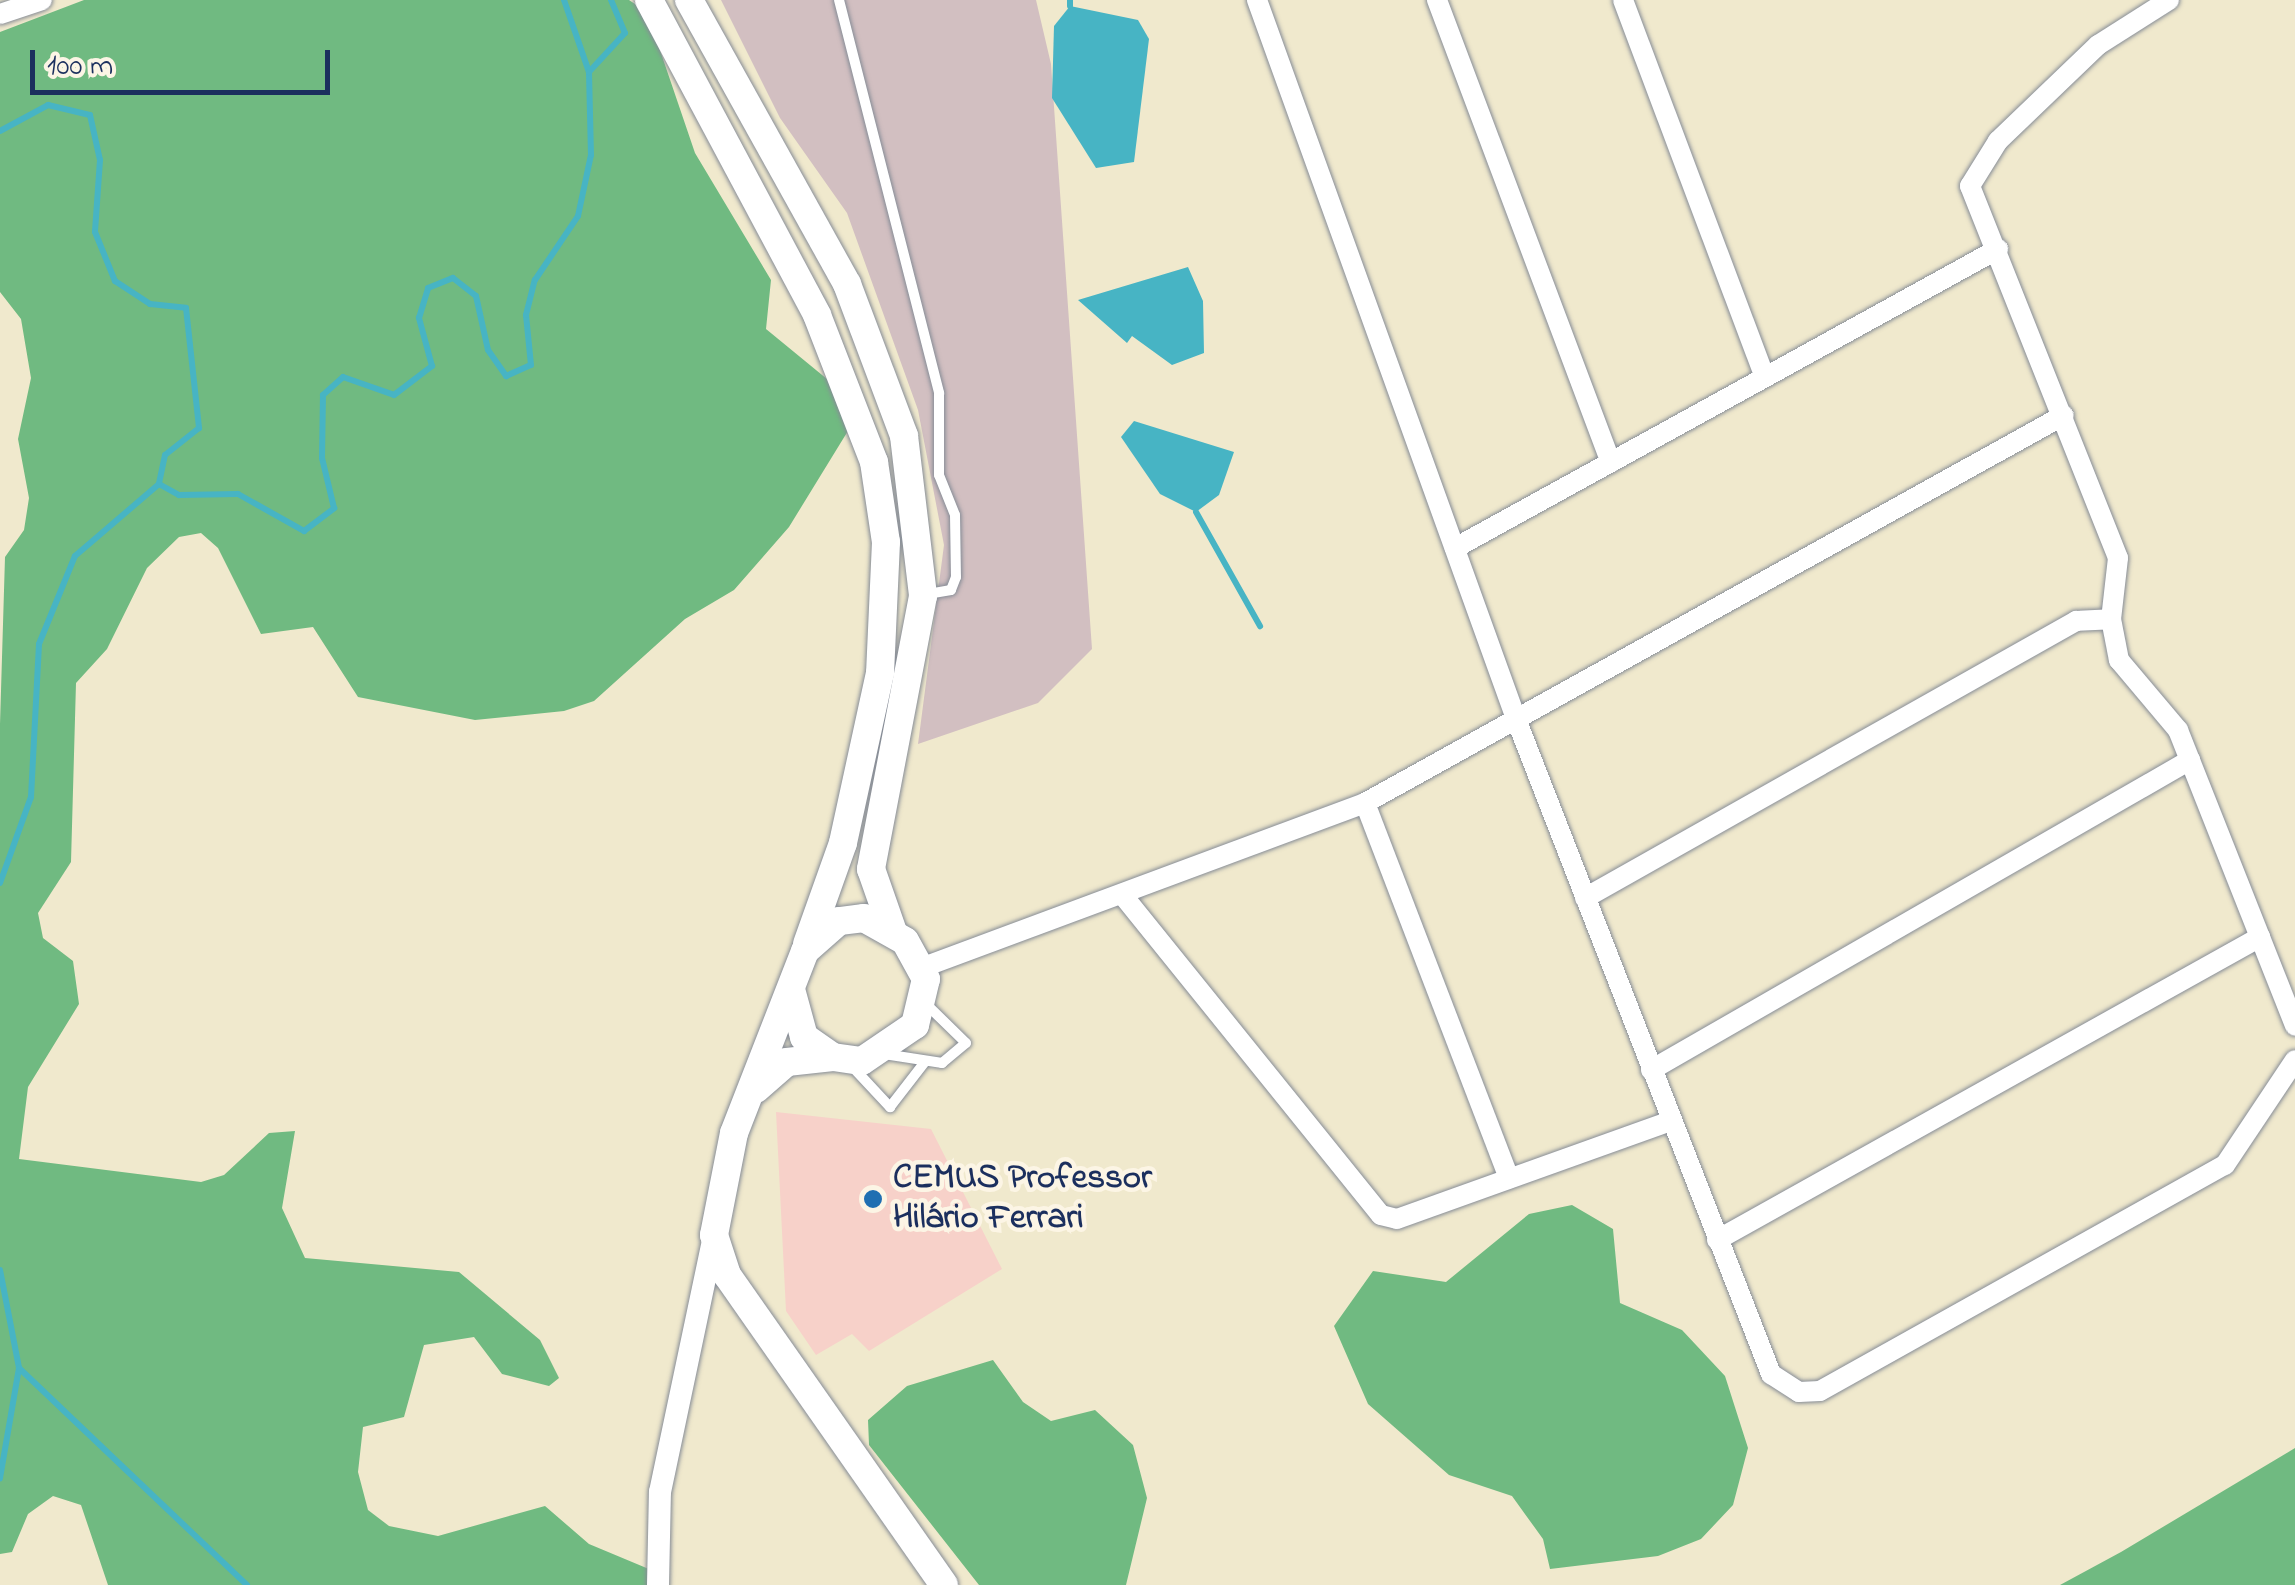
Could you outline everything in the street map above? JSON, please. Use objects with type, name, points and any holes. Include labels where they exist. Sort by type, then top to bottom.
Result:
[{"type":"main road","points":[[649,0],[817,315],[874,462],[886,542],[880,673],[848,826],[792,993],[748,1097],[714,1235],[727,1275],[944,1585]]},
{"type":"main road","points":[[690,0],[880,358],[912,476],[924,596],[872,854],[876,900],[892,929],[924,967],[924,999],[914,1025],[884,1054],[780,1066],[748,1097]]},
{"type":"main road","points":[[805,950],[839,921],[892,929]]},
{"type":"main road","points":[[792,993],[798,1030],[840,1059]]},
{"type":"street","points":[[0,14],[42,0]]},
{"type":"street","points":[[1257,0],[1518,724],[1772,1374],[1789,1388],[1820,1391],[2225,1165],[2295,1060]]},
{"type":"street","points":[[1437,0],[1611,462]]},
{"type":"street","points":[[1623,0],[1765,377]]},
{"type":"street","points":[[2168,0],[2098,45],[1977,165],[1970,186],[2118,558],[2112,618],[2126,672],[2172,720],[2295,1026]]},
{"type":"street","points":[[1455,548],[1998,249]]},
{"type":"street","points":[[924,967],[1124,898],[1365,804],[1518,724],[2064,415]]},
{"type":"street","points":[[1584,898],[2076,620],[2112,618]]},
{"type":"street","points":[[1650,1070],[2190,760]]},
{"type":"street","points":[[1365,804],[1509,1178]]},
{"type":"street","points":[[1124,898],[1166,961],[1281,1082],[1374,1211],[1397,1219],[1670,1120]]},
{"type":"street","points":[[1717,1240],[2260,937]]},
{"type":"street","points":[[658,1585],[660,1492],[714,1235]]},
{"type":"lane","points":[[838,0],[938,393],[939,475],[954,515],[956,577],[951,590],[924,596]]},
{"type":"lane","points":[[884,1054],[924,1064],[942,1063],[966,1043],[924,999]]},
{"type":"lane","points":[[840,1059],[890,1108],[924,1064]]},
{"type":"shaded area","points":[[721,0],[1036,0],[1051,64],[1092,649],[1038,703],[918,744],[944,545],[918,410],[847,213],[780,118]]},
{"type":"shaded area","name":"CEMUS Professor Hilário Ferrari","points":[[776,1112],[931,1129],[1002,1269],[869,1351],[852,1334],[816,1355],[786,1311]]},
{"type":"green space","points":[[84,0],[629,0],[647,12],[695,153],[771,280],[766,329],[855,402],[851,426],[789,527],[734,590],[685,619],[594,701],[564,711],[475,720],[358,697],[313,627],[261,634],[218,548],[201,533],[179,537],[147,568],[107,649],[76,683],[71,862],[38,913],[43,938],[73,961],[79,1004],[28,1087],[19,1159],[201,1182],[224,1175],[269,1133],[295,1131],[282,1208],[305,1258],[459,1272],[540,1340],[559,1378],[549,1386],[502,1374],[474,1337],[424,1345],[404,1417],[363,1427],[358,1472],[368,1510],[389,1526],[438,1536],[545,1506],[589,1544],[656,1572],[661,1585],[108,1585],[81,1505],[53,1496],[28,1514],[12,1552],[0,1554],[0,724],[5,557],[24,530],[29,498],[18,439],[31,378],[21,319],[0,292],[0,32]]},
{"type":"green space","points":[[1572,1205],[1613,1229],[1620,1303],[1682,1330],[1725,1376],[1748,1448],[1733,1505],[1701,1539],[1658,1556],[1550,1569],[1543,1539],[1512,1496],[1449,1475],[1368,1404],[1334,1326],[1373,1271],[1446,1282],[1529,1214]]},
{"type":"green space","points":[[993,1360],[1023,1402],[1051,1421],[1095,1410],[1133,1445],[1147,1498],[1126,1585],[979,1585],[869,1445],[868,1420],[907,1386]]},
{"type":"green space","points":[[2295,1448],[2295,1585],[2060,1585],[2121,1552]]},
{"type":"water","points":[[1070,6],[1138,20],[1149,39],[1134,162],[1096,168],[1052,98],[1054,26]]},
{"type":"water","points":[[1188,267],[1203,301],[1204,353],[1172,365],[1132,336],[1127,343],[1078,300]]},
{"type":"water","points":[[1134,421],[1234,452],[1219,495],[1196,512],[1160,494],[1121,437]]},
{"type":"waterway","points":[[564,0],[589,72]]},
{"type":"waterway","points":[[0,131],[48,105],[90,115],[100,160],[95,232],[115,281],[150,304],[186,308],[199,428],[165,455],[159,484],[179,495],[238,494],[304,531],[334,508],[322,458],[323,395],[343,377],[394,395],[432,366],[419,318],[428,288],[453,278],[476,296],[488,350],[506,376],[531,365],[526,315],[535,280],[578,216],[591,155],[589,72],[625,33],[611,0]]},
{"type":"waterway","points":[[1070,0],[1070,6]]},
{"type":"waterway","points":[[0,883],[31,797],[39,644],[75,556],[159,484]]},
{"type":"waterway","points":[[1196,512],[1260,626]]},
{"type":"waterway","points":[[0,1270],[19,1368],[0,1478]]},
{"type":"waterway","points":[[19,1368],[247,1585]]},
{"type":"place","name":"CEMUS Professor Hilário Ferrari","points":[[873,1199]]}]
